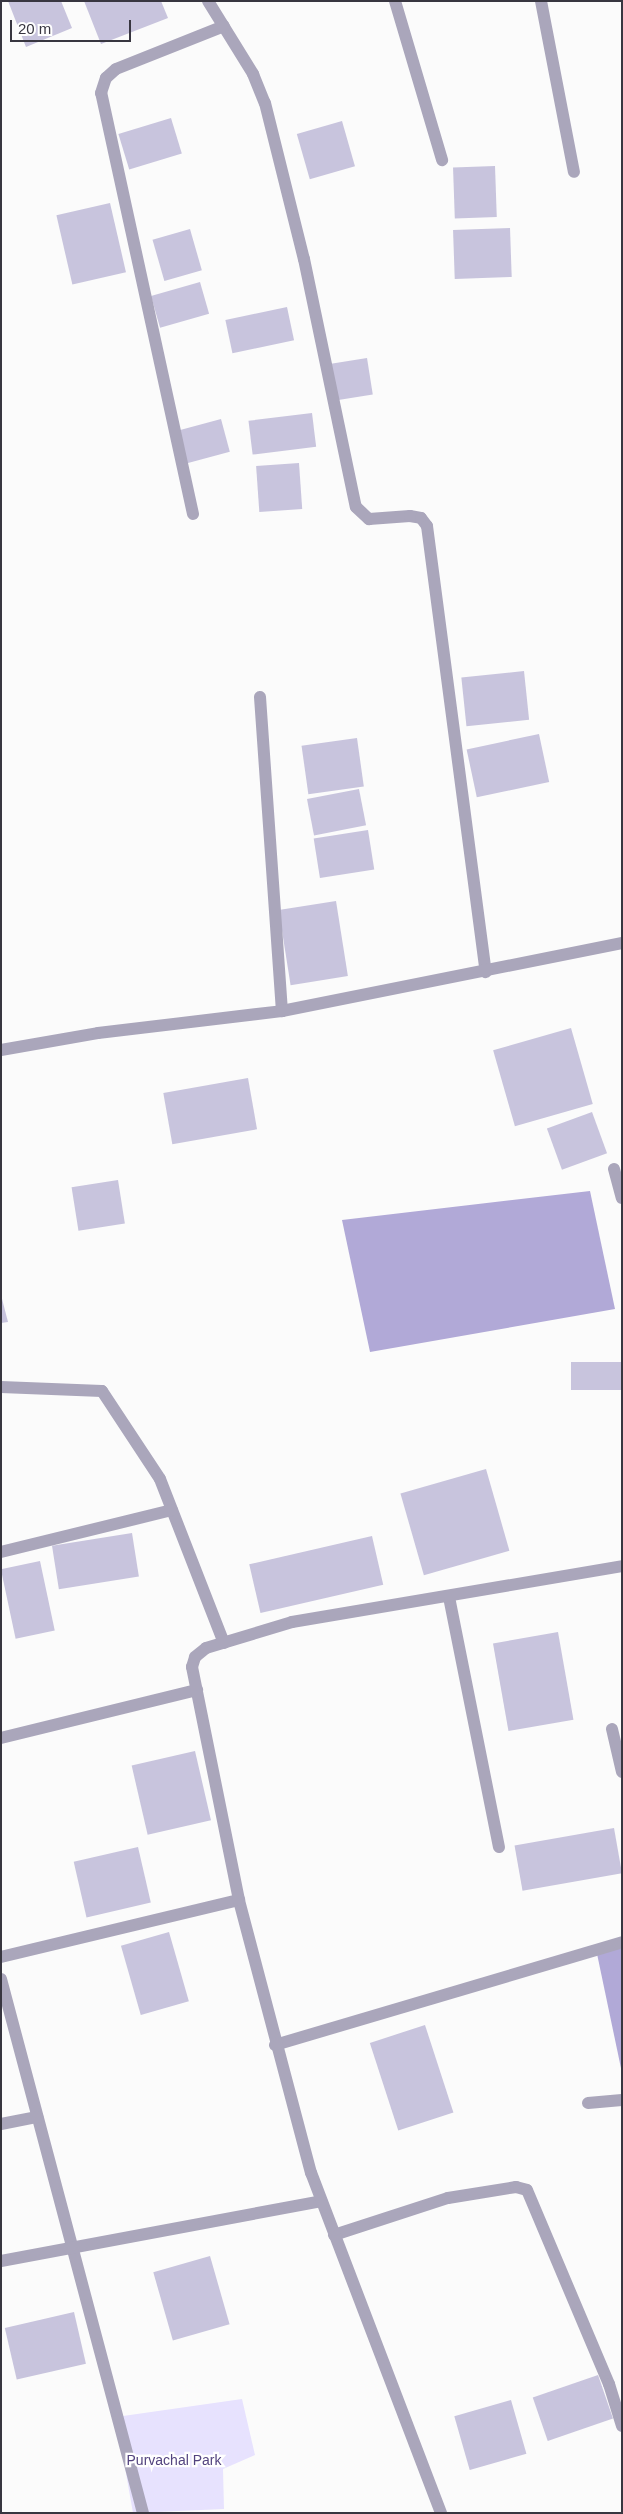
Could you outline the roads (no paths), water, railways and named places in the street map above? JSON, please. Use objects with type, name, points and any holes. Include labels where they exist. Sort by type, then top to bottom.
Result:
[{"type":"street","points":[[208,1],[253,74],[265,103],[304,259],[356,507],[369,519],[410,516],[421,518],[427,526],[486,972]]},
{"type":"street","points":[[395,1],[442,160]]},
{"type":"street","points":[[542,1],[574,172]]},
{"type":"street","points":[[193,514],[101,93],[106,78],[116,69],[224,26]]},
{"type":"street","points":[[260,698],[282,1011]]},
{"type":"street","points":[[1,1050],[98,1033],[282,1011],[486,972],[622,943]]},
{"type":"street","points":[[614,1169],[622,1198]]},
{"type":"street","points":[[1,1387],[102,1391],[160,1479],[224,1643]]},
{"type":"street","points":[[1,1552],[172,1510]]},
{"type":"street","points":[[441,2513],[321,2201],[275,2045],[239,1900],[197,1690],[195,1657],[224,1643],[292,1622],[449,1597],[622,1566]]},
{"type":"street","points":[[449,1597],[499,1847]]},
{"type":"street","points":[[1,1738],[197,1690]]},
{"type":"street","points":[[612,1730],[622,1772]]},
{"type":"street","points":[[1,1957],[239,1900]]},
{"type":"street","points":[[275,2045],[622,1942]]},
{"type":"street","points":[[1,1979],[143,2513]]},
{"type":"street","points":[[588,2103],[622,2100]]},
{"type":"street","points":[[1,2124],[37,2117]]},
{"type":"street","points":[[334,2235],[448,2198],[516,2187],[527,2190],[609,2384],[622,2426]]},
{"type":"street","points":[[1,2260],[321,2201]]},
{"type":"park label","name":"Purvachal Park","points":[[174,2460]]}]
